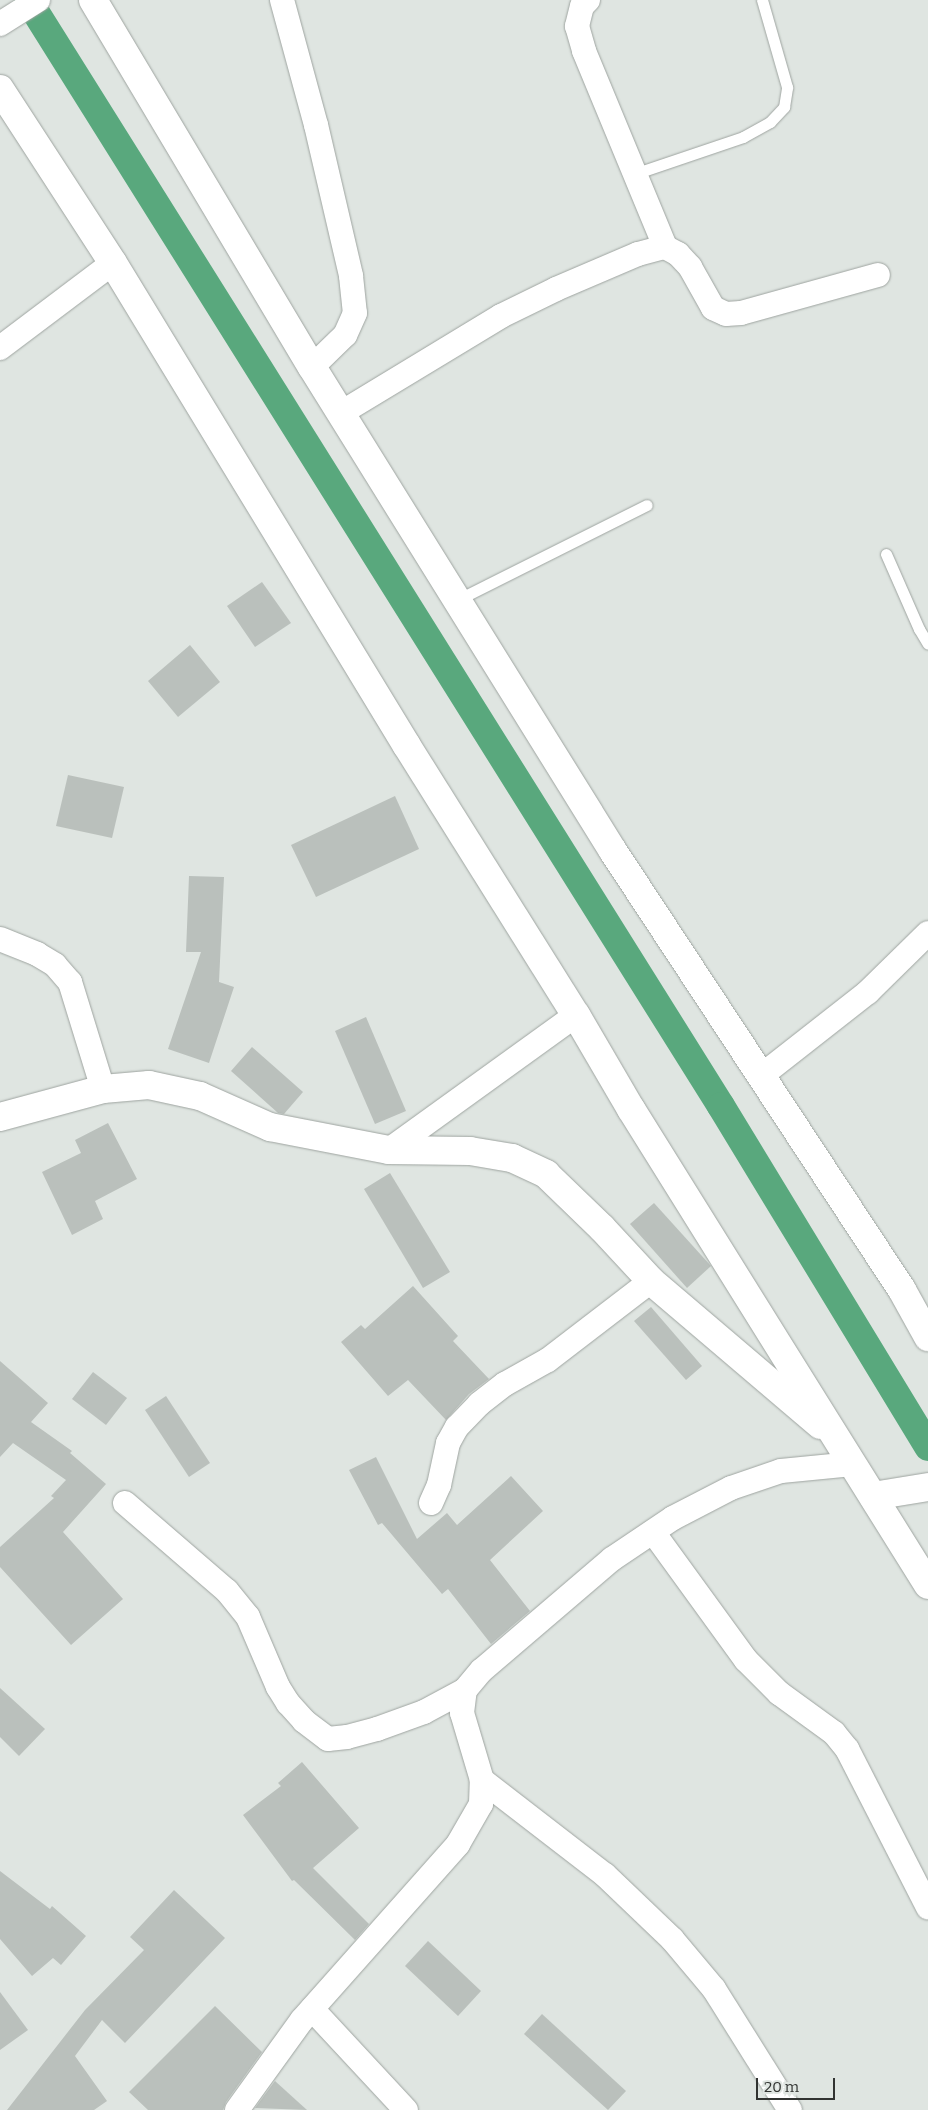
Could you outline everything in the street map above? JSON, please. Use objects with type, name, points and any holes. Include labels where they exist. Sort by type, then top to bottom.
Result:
[{"type":"street","points":[[0,24],[38,0]]},
{"type":"street","points":[[93,0],[312,367],[612,851],[902,1290],[928,1337]]},
{"type":"street","points":[[282,0],[318,134],[351,276],[355,313],[345,334],[312,367]]},
{"type":"street","points":[[588,0],[582,6],[577,26],[584,51],[665,247],[678,254],[690,267],[713,308],[726,314],[742,313],[878,275]]},
{"type":"street","points":[[0,89],[113,263],[402,738],[576,1015],[631,1109],[928,1585]]},
{"type":"street","points":[[341,413],[501,316],[556,289],[638,254],[665,247]]},
{"type":"street","points":[[0,348],[113,263]]},
{"type":"street","points":[[761,1076],[868,992],[928,933]]},
{"type":"street","points":[[0,939],[49,961],[70,982],[103,1089]]},
{"type":"street","points":[[389,1150],[576,1015]]},
{"type":"street","points":[[0,1117],[103,1089],[149,1085],[200,1096],[270,1127],[389,1150],[470,1151],[512,1158],[546,1174],[602,1228],[651,1281],[838,1440]]},
{"type":"street","points":[[431,1503],[439,1485],[448,1443],[457,1427],[479,1404],[505,1384],[548,1360],[651,1281]]},
{"type":"street","points":[[125,1503],[227,1591],[248,1617],[278,1686],[288,1703],[304,1721],[328,1739],[347,1737],[377,1729],[424,1712],[465,1690],[482,1670],[599,1571],[673,1518],[731,1488],[781,1471],[853,1464]]},
{"type":"street","points":[[873,1496],[919,1488]]},
{"type":"street","points":[[653,1532],[746,1660],[779,1693],[834,1734],[847,1749],[928,1907]]},
{"type":"street","points":[[237,2110],[269,2064],[312,2009],[458,1844],[481,1804],[482,1780],[462,1713],[465,1690]]},
{"type":"street","points":[[482,1780],[605,1875],[672,1939],[714,1989],[790,2110]]},
{"type":"street","points":[[312,2009],[406,2110]]},
{"type":"lane","points":[[634,174],[743,137],[770,122],[784,107],[787,87],[762,0]]},
{"type":"lane","points":[[457,600],[647,505]]},
{"type":"lane","points":[[886,554],[919,629],[928,644]]},
{"type":"building","points":[[262,582],[291,623],[255,647],[227,606]]},
{"type":"building","points":[[190,645],[220,682],[178,717],[148,681]]},
{"type":"building","points":[[68,775],[124,787],[112,838],[56,826]]},
{"type":"building","points":[[395,796],[419,849],[316,897],[291,845]]},
{"type":"building","points":[[189,876],[224,877],[219,982],[234,987],[209,1063],[168,1049],[201,952],[186,952]]},
{"type":"building","points":[[366,1017],[406,1111],[375,1124],[335,1031]]},
{"type":"building","points":[[252,1047],[303,1092],[284,1114],[278,1113],[231,1071]]},
{"type":"building","points":[[108,1123],[137,1179],[95,1201],[103,1219],[72,1235],[42,1172],[81,1153],[75,1140]]},
{"type":"building","points":[[390,1173],[450,1272],[423,1288],[364,1189]]},
{"type":"building","points":[[654,1203],[711,1266],[687,1288],[630,1224]]},
{"type":"building","points":[[413,1286],[458,1336],[453,1341],[489,1379],[469,1394],[446,1420],[408,1380],[388,1396],[341,1342],[361,1325],[365,1329]]},
{"type":"building","points":[[651,1307],[702,1366],[686,1380],[634,1321]]},
{"type":"building","points":[[0,1361],[48,1403],[31,1422],[72,1451],[70,1453],[106,1484],[63,1532],[123,1599],[71,1645],[0,1567],[0,1547],[54,1498],[51,1496],[66,1480],[13,1443],[0,1457]]},
{"type":"building","points":[[93,1372],[127,1398],[106,1425],[72,1399]]},
{"type":"building","points":[[166,1396],[210,1463],[189,1477],[145,1410]]},
{"type":"building","points":[[376,1457],[417,1539],[447,1513],[457,1525],[511,1476],[543,1511],[490,1560],[530,1611],[491,1644],[448,1589],[442,1594],[382,1523],[378,1525],[349,1470]]},
{"type":"building","points":[[0,1688],[45,1729],[19,1756],[0,1737]]},
{"type":"building","points":[[302,1762],[359,1828],[313,1868],[369,1924],[355,1940],[294,1880],[292,1881],[243,1815],[281,1786],[278,1783]]},
{"type":"building","points":[[0,1871],[50,1909],[52,1906],[86,1936],[61,1965],[53,1958],[32,1976],[0,1939]]},
{"type":"building","points":[[174,1890],[225,1938],[125,2043],[102,2020],[75,2056],[107,2101],[94,2110],[7,2110],[85,2010],[144,1950],[130,1937]]},
{"type":"building","points":[[428,1941],[481,1991],[458,2016],[405,1966]]},
{"type":"building","points":[[0,1992],[28,2030],[0,2050]]},
{"type":"building","points":[[215,2006],[262,2052],[226,2102],[223,2110],[148,2110],[129,2092]]},
{"type":"building","points":[[542,2014],[626,2091],[608,2110],[524,2034]]},
{"type":"building","points":[[275,2081],[307,2110],[255,2108]]},
{"type":"waterway","points":[[28,0],[721,1106],[928,1447]]}]
